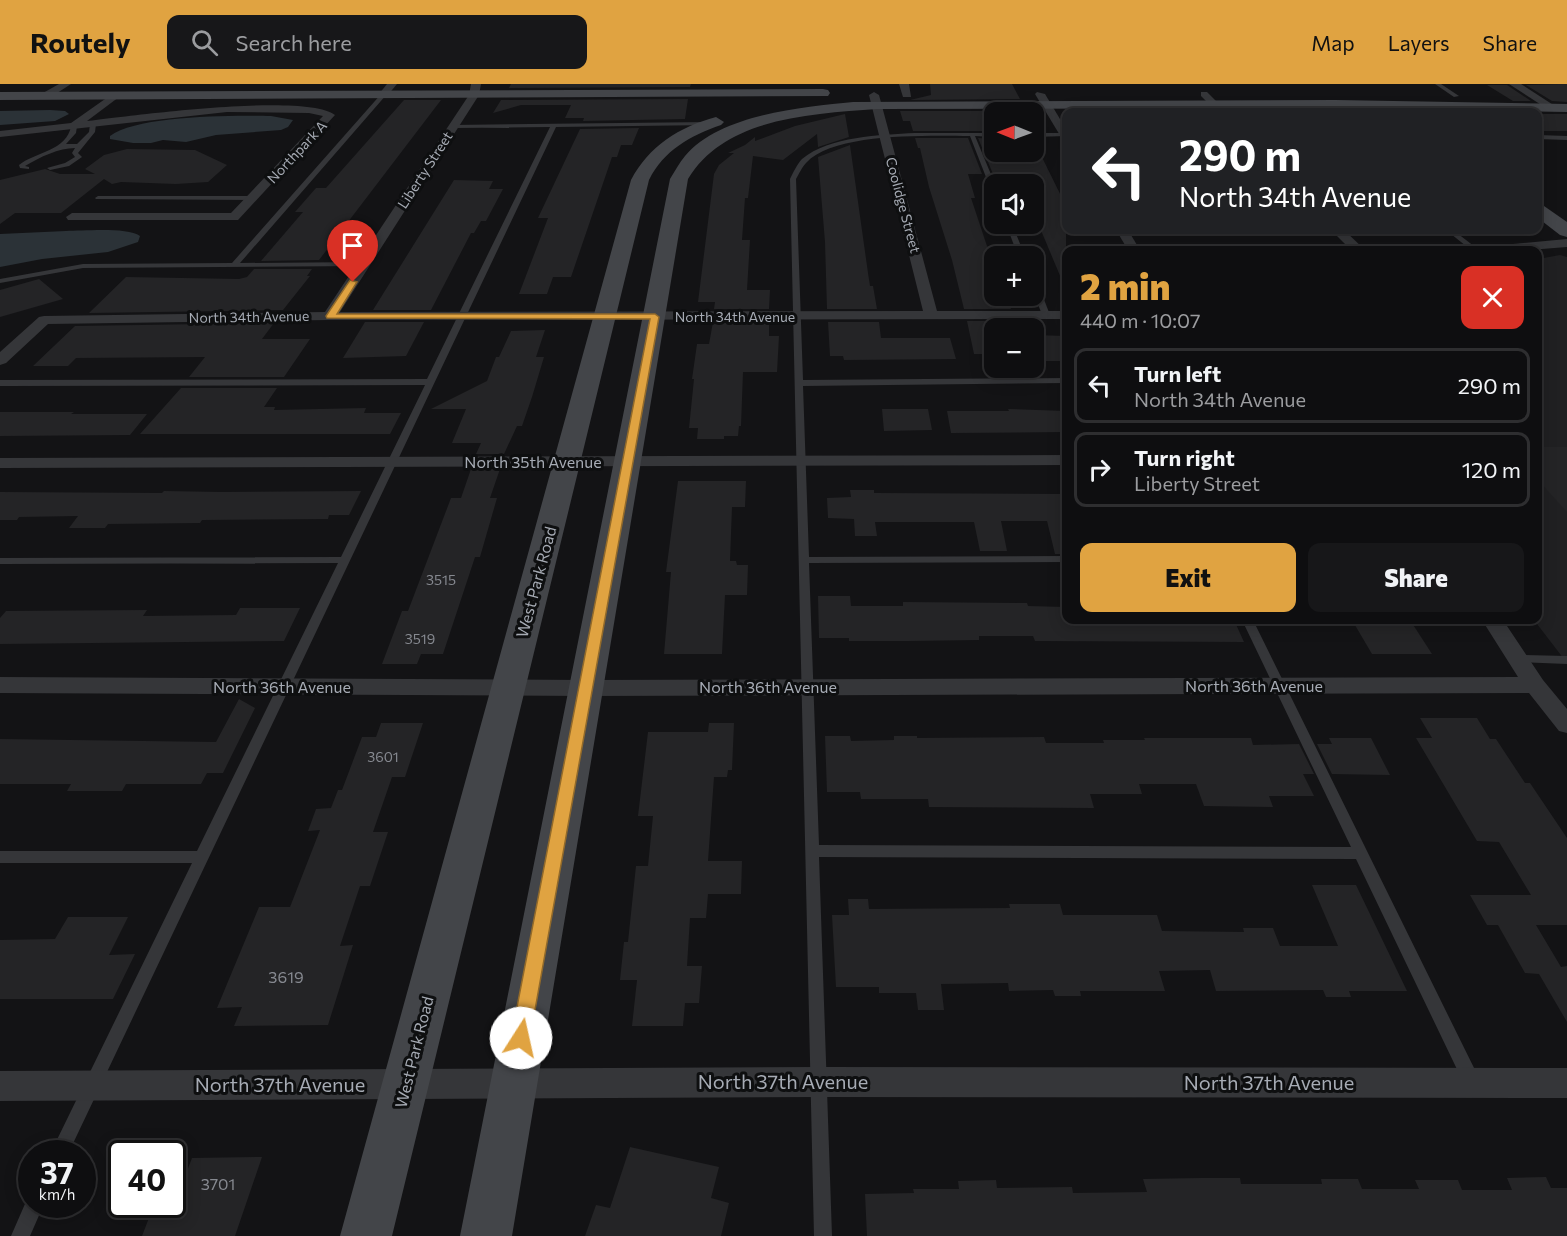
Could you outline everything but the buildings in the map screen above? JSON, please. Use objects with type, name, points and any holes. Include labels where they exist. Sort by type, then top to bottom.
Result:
[{"type":"street","points":[[57,92],[77,84]]},
{"type":"street","points":[[1514,84],[1560,108]]},
{"type":"street","points":[[0,96],[57,92],[131,95],[475,89],[769,94],[876,100],[1043,99],[1394,108],[1560,108]]},
{"type":"street","name":"Liberty Street","points":[[330,316],[454,126],[475,89]]},
{"type":"street","points":[[876,100],[905,89],[1139,108],[1370,91],[1456,96],[1567,98]]},
{"type":"street","points":[[1370,91],[1394,108]]},
{"type":"street","points":[[769,94],[787,96],[811,106]]},
{"type":"street","points":[[74,126],[115,95]]},
{"type":"street","points":[[93,124],[131,95]]},
{"type":"street","points":[[1043,99],[1062,130]]},
{"type":"street","name":"West Park Road","points":[[366,1236],[640,180],[647,163],[672,142],[710,124],[736,115],[876,100]]},
{"type":"street","name":"Coolidge Street","points":[[876,100],[931,315]]},
{"type":"street","name":"West Park Road","points":[[486,1236],[679,179],[684,166],[706,145],[751,125],[811,106]]},
{"type":"street","name":"Northpark A","points":[[0,134],[227,109],[309,110],[330,115],[234,217],[72,217]]},
{"type":"street","points":[[1542,213],[1567,231]]},
{"type":"street","points":[[1341,234],[1354,246]]},
{"type":"street","points":[[1535,246],[1567,243]]},
{"type":"street","name":"North 34th Avenue","points":[[0,360],[44,320],[330,316],[1062,315]]},
{"type":"street","name":"North 35th Avenue","points":[[0,464],[1062,460]]},
{"type":"street","points":[[1496,624],[1535,685],[1567,725]]},
{"type":"street","name":"North 36th Avenue","points":[[0,685],[585,688],[1535,685]]},
{"type":"street","name":"North 37th Avenue","points":[[0,1086],[818,1082],[1567,1084]]},
{"type":"lane","points":[[1438,84],[1456,96]]},
{"type":"lane","points":[[235,264],[388,89]]},
{"type":"lane","points":[[1109,104],[1117,108]]},
{"type":"lane","points":[[75,153],[92,132],[93,124]]},
{"type":"lane","points":[[454,126],[710,124]]},
{"type":"lane","points":[[66,1140],[554,125]]},
{"type":"lane","points":[[53,153],[74,133],[74,126]]},
{"type":"lane","points":[[972,135],[988,174]]},
{"type":"lane","points":[[823,1236],[793,179],[795,170],[801,162],[827,148],[854,141],[885,136],[984,135]]},
{"type":"lane","points":[[1044,135],[1062,136]]},
{"type":"lane","points":[[1542,137],[1567,138]]},
{"type":"lane","points":[[1553,137],[1567,146]]},
{"type":"lane","points":[[61,146],[79,146]]},
{"type":"lane","points":[[27,168],[22,165],[34,157],[53,153],[75,153],[79,157],[68,165],[50,168]]},
{"type":"lane","points":[[98,198],[253,198]]},
{"type":"lane","points":[[1454,234],[1470,246]]},
{"type":"lane","points":[[0,281],[83,266],[364,264]]},
{"type":"lane","points":[[1043,306],[1046,315]]},
{"type":"lane","points":[[799,383],[1062,381]]},
{"type":"lane","points":[[0,383],[430,382]]},
{"type":"lane","points":[[804,560],[1062,559]]},
{"type":"lane","points":[[0,561],[344,560]]},
{"type":"lane","points":[[1250,624],[1473,1083]]},
{"type":"lane","points":[[1519,659],[1567,660]]},
{"type":"lane","points":[[812,851],[1361,854]]},
{"type":"lane","points":[[0,857],[201,857]]},
{"type":"lane","points":[[20,1236],[28,1218]]},
{"type":"shaded area","points":[[0,111],[65,111],[69,114],[55,121],[0,125]]},
{"type":"shaded area","points":[[211,116],[271,116],[293,120],[288,127],[281,130],[216,135],[186,142],[163,140],[133,143],[110,139],[110,136],[123,129],[163,120]]},
{"type":"shaded area","points":[[125,231],[140,236],[138,242],[108,252],[42,259],[0,267],[0,234]]},
{"type":"shaded area","points":[[1560,255],[1567,257],[1567,663],[1537,624],[1542,624],[1542,258]]},
{"type":"route","points":[[353,282],[330,316],[655,317],[521,1038]]}]
